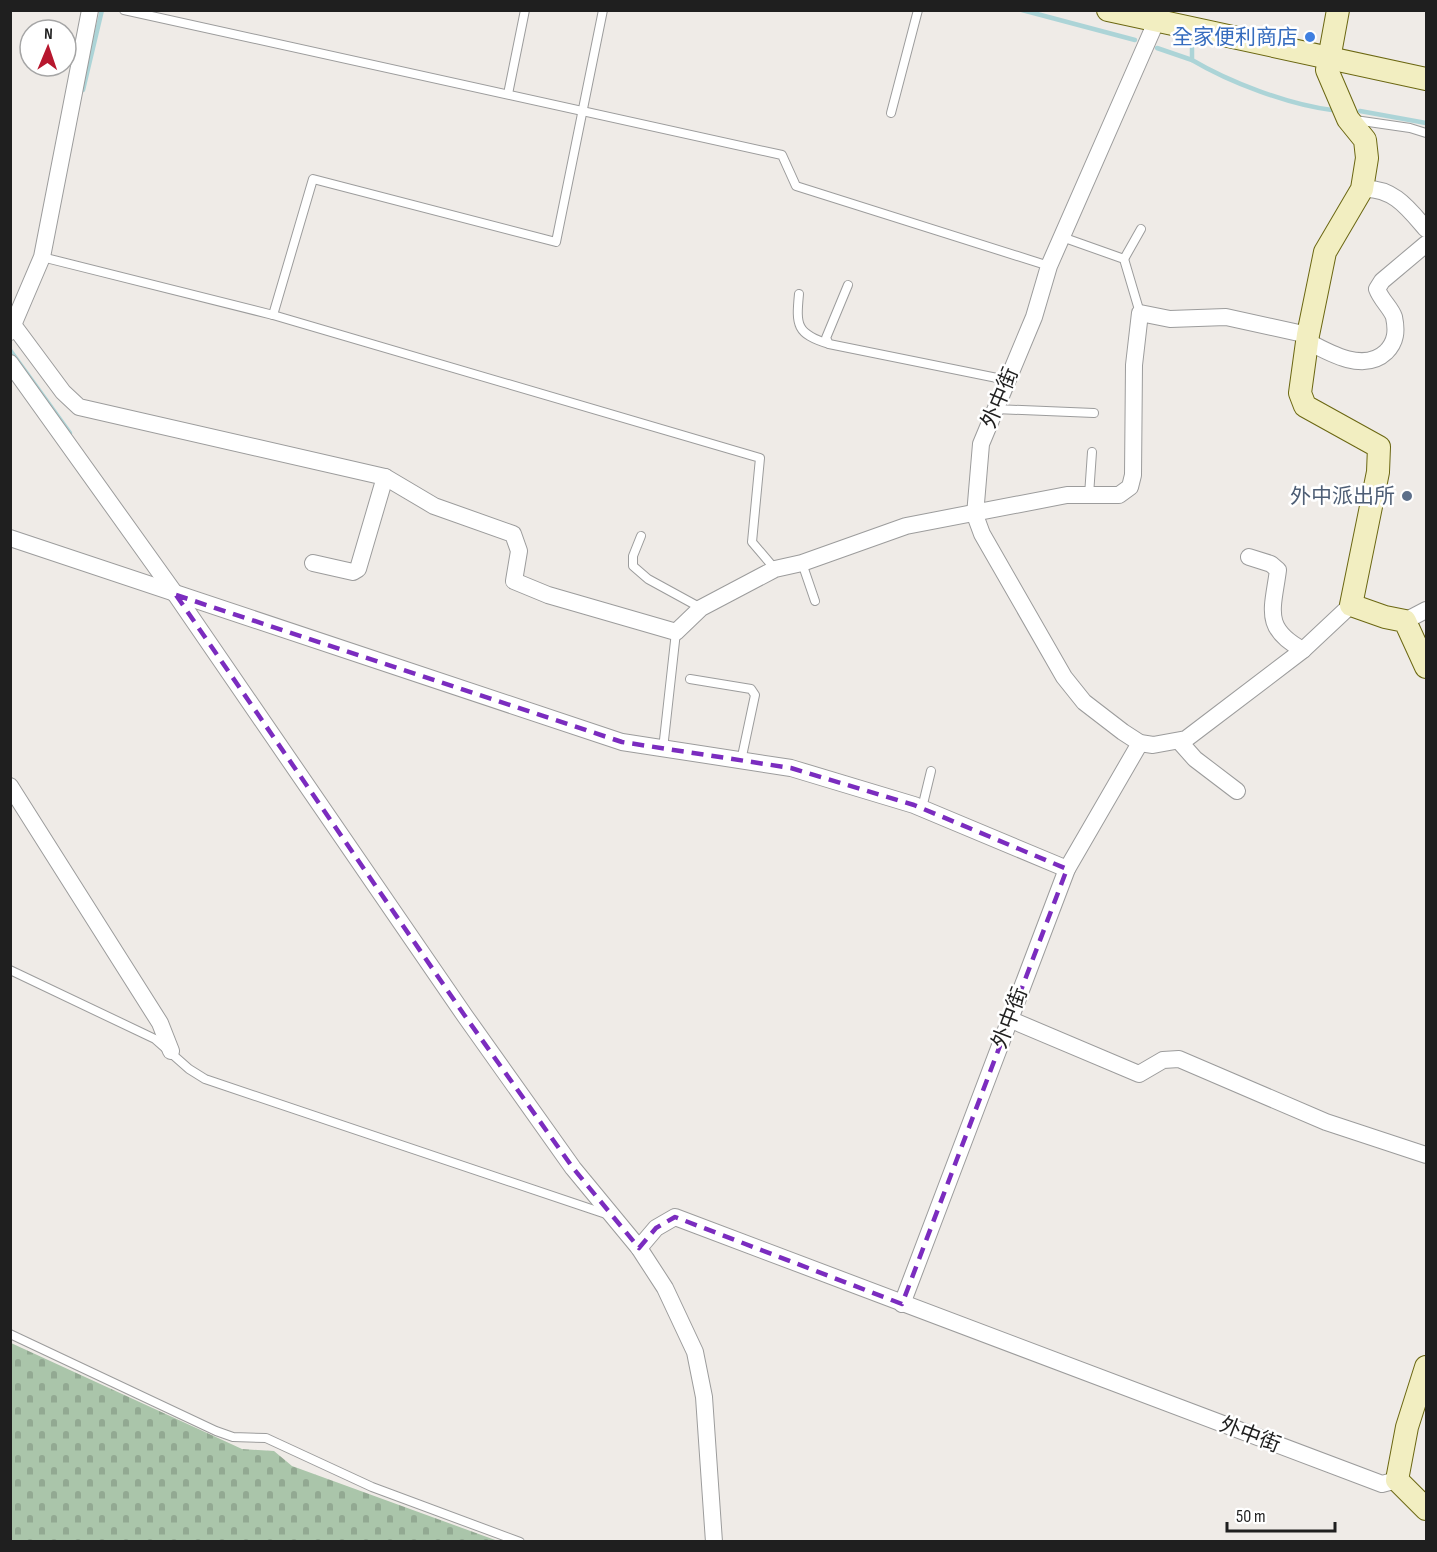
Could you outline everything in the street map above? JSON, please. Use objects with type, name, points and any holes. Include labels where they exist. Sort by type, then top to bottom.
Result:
[{"type":"street","points":[[90,10],[42,257],[12,329],[63,392],[79,407],[386,477],[434,506],[513,534],[519,551],[514,581],[548,595],[676,632],[700,608],[776,569],[802,563],[906,526],[975,515],[1067,495],[1119,495],[1130,487],[1133,475],[1134,365],[1140,313],[1170,320],[1226,317],[1308,338],[1327,352],[1350,360],[1370,361],[1382,356],[1393,345],[1395,332],[1393,314],[1381,300],[1377,289],[1382,281],[1426,244]]},
{"type":"street","points":[[1108,10],[1426,79]]},
{"type":"street","points":[[1140,742],[1153,745],[1186,739],[1303,650],[1352,605],[1378,472],[1379,447],[1305,406],[1300,393],[1325,252],[1362,189],[1367,158],[1365,140],[1348,119],[1327,70],[1327,58],[1338,10]]},
{"type":"street","name":"外中街","points":[[902,1304],[1067,869],[1140,742],[1084,702],[1064,678],[982,534],[975,515],[981,444],[1034,317],[1049,266],[1156,22]]},
{"type":"street","points":[[1362,189],[1377,188],[1390,192],[1426,229]]},
{"type":"street","points":[[10,363],[176,595],[465,1016],[573,1168],[639,1248],[665,1288],[695,1352],[708,1430],[714,1542]]},
{"type":"street","points":[[313,562],[353,572],[358,569],[386,477]]},
{"type":"street","points":[[10,538],[539,717],[622,742],[791,768],[922,808],[1067,869]]},
{"type":"street","points":[[1249,557],[1271,564],[1278,570],[1271,614],[1275,626],[1289,642],[1303,650]]},
{"type":"street","points":[[1352,605],[1385,617],[1405,621],[1426,610]]},
{"type":"street","points":[[1405,621],[1426,667]]},
{"type":"street","points":[[1179,741],[1194,759],[1237,791]]},
{"type":"street","points":[[10,786],[160,1023],[171,1051]]},
{"type":"street","points":[[1009,1019],[1139,1074],[1163,1060],[1179,1059],[1326,1122],[1426,1155]]},
{"type":"street","name":"外中街","points":[[639,1248],[656,1228],[675,1217],[1382,1484],[1397,1480]]},
{"type":"street","points":[[1426,1367],[1407,1426],[1397,1480],[1426,1509]]},
{"type":"lane","points":[[124,10],[782,155],[796,186],[1049,266]]},
{"type":"lane","points":[[508,94],[525,10]]},
{"type":"lane","points":[[273,315],[313,179],[556,242],[603,10]]},
{"type":"lane","points":[[891,113],[918,10]]},
{"type":"lane","points":[[1348,119],[1410,128],[1426,133]]},
{"type":"lane","points":[[1140,313],[1125,259],[1141,229]]},
{"type":"lane","points":[[1062,237],[1125,259]]},
{"type":"lane","points":[[42,257],[273,315],[760,458],[752,542],[776,569]]},
{"type":"lane","points":[[829,344],[826,338],[848,285]]},
{"type":"lane","points":[[799,294],[796,318],[800,330],[814,339],[1008,380]]},
{"type":"lane","points":[[995,409],[1094,414]]},
{"type":"lane","points":[[1089,495],[1092,452]]},
{"type":"lane","points":[[641,536],[633,556],[633,567],[648,579],[700,608]]},
{"type":"lane","points":[[802,563],[815,601]]},
{"type":"lane","points":[[663,749],[676,632]]},
{"type":"lane","points":[[690,679],[751,689],[754,695],[741,761]]},
{"type":"lane","points":[[922,808],[931,771]]},
{"type":"lane","points":[[10,970],[155,1039],[189,1069],[205,1079],[613,1217]]},
{"type":"lane","points":[[10,1334],[216,1431],[233,1437],[266,1437],[372,1487],[520,1542]]},
{"type":"highlighted area","points":[[176,595],[622,742],[791,768],[914,805],[1067,869],[902,1304],[675,1217],[656,1228],[639,1248],[573,1168],[465,1016]]},
{"type":"green space","points":[[11,1343],[242,1449],[274,1451],[292,1466],[498,1541],[11,1541]]},
{"type":"waterway","points":[[83,90],[102,10]]},
{"type":"waterway","points":[[1022,10],[1135,40]]},
{"type":"waterway","points":[[1192,46],[1192,60],[1223,76],[1279,98],[1332,110]]},
{"type":"waterway","points":[[1157,48],[1192,60]]},
{"type":"waterway","points":[[1360,111],[1426,123]]},
{"type":"waterway","points":[[10,350],[70,433]]},
{"type":"place","name":"全家便利商店","points":[[1310,37]]},
{"type":"place","name":"外中派出所","points":[[1407,496]]}]
